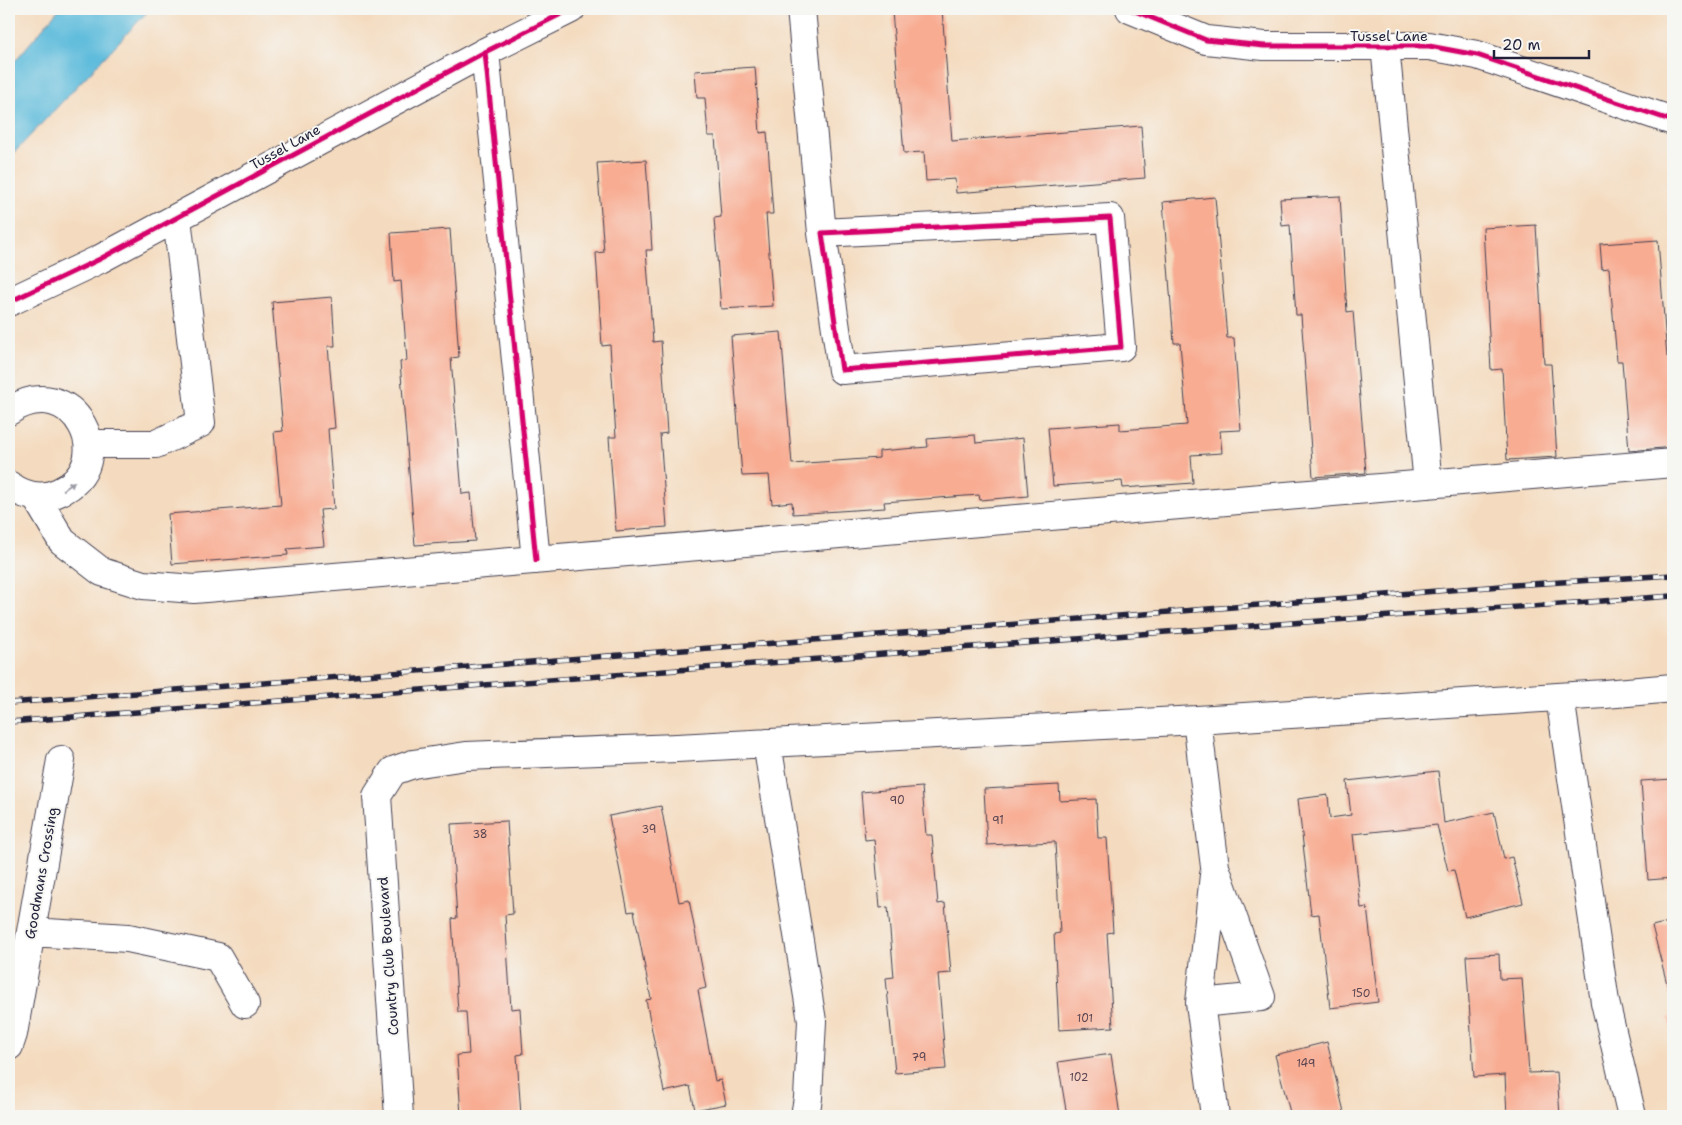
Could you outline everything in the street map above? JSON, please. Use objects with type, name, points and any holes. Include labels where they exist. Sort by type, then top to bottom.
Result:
[{"type":"street","name":"Tussel Lane","points":[[9,302],[100,259],[485,52],[571,9]]},
{"type":"street","points":[[801,9],[822,233],[842,370],[1121,347],[1110,218],[822,233]]},
{"type":"street","name":"Tussel Lane","points":[[1130,9],[1206,40],[1264,46],[1429,46],[1476,55],[1673,121]]},
{"type":"street","points":[[1385,46],[1428,484]]},
{"type":"street","points":[[485,52],[536,560]]},
{"type":"street","points":[[89,444],[156,444],[201,423],[177,218]]},
{"type":"street","points":[[9,411],[20,404],[34,400],[49,400],[63,405],[75,414],[84,428],[89,444],[87,461],[80,477],[68,488],[53,496],[36,497],[19,493],[9,485]]},
{"type":"street","points":[[36,497],[62,541],[102,572],[143,585],[194,589],[1673,463]]},
{"type":"street","points":[[805,1116],[808,1098],[812,1021],[767,743],[1197,720],[1673,688]]},
{"type":"street","points":[[1560,697],[1604,1002],[1632,1116]]},
{"type":"street","points":[[1197,720],[1215,867],[1261,997],[1200,1003]]},
{"type":"street","name":"Country Club Boulevard","points":[[399,1116],[377,796],[393,771],[413,764],[466,756],[767,743]]},
{"type":"street","name":"Goodmans Crossing","points":[[9,1046],[13,1034],[61,760]]},
{"type":"street","points":[[1215,867],[1200,1003],[1215,1116]]},
{"type":"street","points":[[31,932],[128,938],[218,957],[245,1004]]},
{"type":"water","points":[[59,9],[150,9],[9,158],[9,68]]},
{"type":"building","points":[[942,9],[952,141],[1141,126],[1145,178],[956,193],[955,179],[926,181],[924,152],[904,153],[892,11]]},
{"type":"building","points":[[755,67],[760,133],[767,132],[773,214],[766,214],[773,306],[721,309],[714,218],[721,217],[715,136],[708,136],[705,98],[697,98],[695,71]]},
{"type":"building","points":[[646,160],[652,250],[646,250],[653,342],[661,341],[667,433],[660,434],[667,527],[616,531],[609,437],[616,437],[610,345],[602,346],[596,253],[604,252],[597,163]]},
{"type":"building","points":[[1340,196],[1347,312],[1353,311],[1366,473],[1313,477],[1301,315],[1296,315],[1290,225],[1282,226],[1280,199]]},
{"type":"building","points":[[1215,197],[1227,338],[1234,338],[1241,430],[1220,431],[1222,453],[1191,455],[1193,483],[1123,488],[1122,481],[1053,486],[1048,428],[1120,423],[1120,430],[1187,425],[1180,343],[1174,343],[1163,202]]},
{"type":"building","points":[[1536,225],[1544,364],[1551,364],[1557,457],[1507,460],[1502,369],[1491,370],[1483,228]]},
{"type":"building","points":[[450,229],[459,357],[451,358],[462,494],[471,493],[475,541],[415,545],[400,362],[407,361],[401,281],[394,282],[391,233]]},
{"type":"building","points":[[1658,240],[1667,357],[1672,357],[1673,447],[1629,451],[1622,361],[1617,361],[1609,268],[1602,269],[1600,244]]},
{"type":"building","points":[[332,297],[335,346],[328,346],[335,428],[328,429],[334,509],[320,510],[324,546],[287,549],[288,555],[172,564],[168,514],[281,505],[274,432],[283,431],[272,302]]},
{"type":"building","points":[[781,332],[792,464],[879,458],[879,451],[928,447],[927,439],[975,435],[976,443],[1023,438],[1028,496],[980,500],[979,495],[884,502],[885,508],[793,514],[792,502],[772,504],[769,475],[742,476],[731,336]]},
{"type":"building","points":[[1438,771],[1444,823],[1494,812],[1504,859],[1512,857],[1523,903],[1465,917],[1454,870],[1448,871],[1437,825],[1353,834],[1361,908],[1367,907],[1378,1002],[1330,1008],[1319,914],[1311,915],[1298,799],[1328,795],[1330,818],[1351,815],[1347,781]]},
{"type":"building","points":[[1673,779],[1673,878],[1648,880],[1641,781]]},
{"type":"building","points":[[1059,785],[1060,801],[1096,799],[1098,838],[1107,838],[1113,932],[1107,933],[1113,1027],[1059,1030],[1054,934],[1060,933],[1055,842],[987,845],[984,789]]},
{"type":"building","points":[[922,787],[926,835],[932,835],[938,904],[945,903],[951,973],[938,974],[946,1069],[895,1073],[886,978],[894,977],[888,907],[880,908],[874,839],[865,840],[861,792]]},
{"type":"building","points":[[661,806],[679,902],[689,900],[706,988],[698,990],[715,1081],[721,1080],[726,1104],[695,1110],[690,1086],[664,1092],[646,1000],[651,999],[634,911],[628,912],[609,816]]},
{"type":"building","points":[[507,821],[513,914],[505,915],[511,1009],[520,1008],[523,1054],[517,1055],[521,1116],[461,1116],[457,1055],[469,1054],[466,1012],[458,1012],[452,919],[457,918],[451,824]]},
{"type":"building","points":[[1673,921],[1673,1007],[1652,926]]},
{"type":"building","points":[[1499,954],[1500,979],[1522,978],[1529,1073],[1557,1072],[1560,1116],[1507,1116],[1505,1075],[1474,1077],[1466,956]]},
{"type":"building","points":[[1673,1017],[1673,1035],[1668,1018]]},
{"type":"building","points":[[1327,1042],[1345,1116],[1291,1116],[1275,1055]]},
{"type":"building","points":[[1111,1054],[1120,1116],[1067,1116],[1058,1062]]},
{"type":"railway","points":[[9,703],[1514,585],[1673,575]]},
{"type":"railway","points":[[9,722],[1166,632],[1673,596]]},
{"type":"cycle path","points":[[9,302],[100,259],[485,52],[571,9]]},
{"type":"cycle path","points":[[1130,9],[1206,40],[1264,46],[1429,46],[1477,55],[1673,121]]},
{"type":"cycle path","points":[[485,52],[536,560]]},
{"type":"cycle path","points":[[1110,218],[1121,347],[842,370],[822,233],[1110,218]]}]
